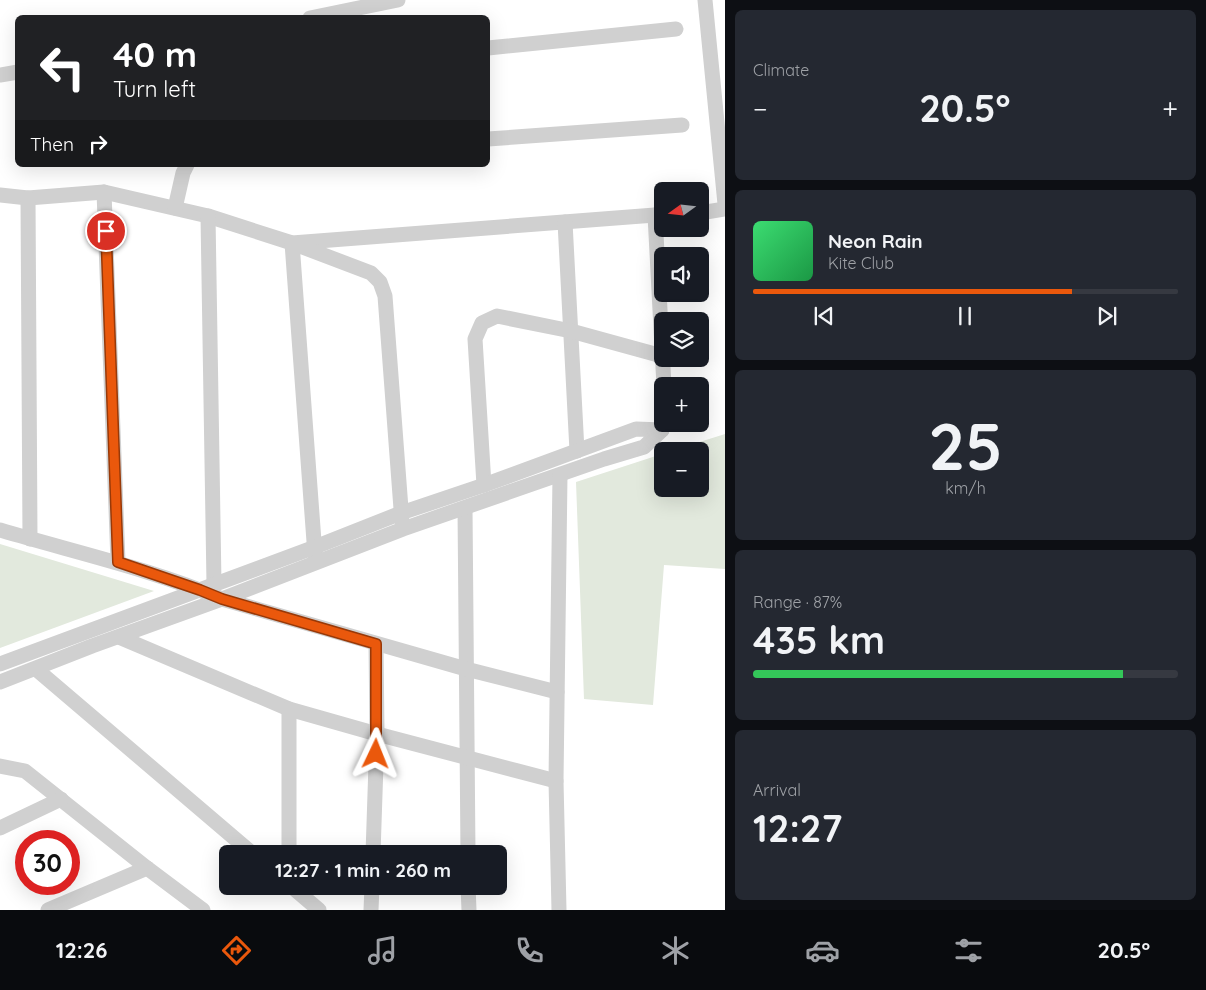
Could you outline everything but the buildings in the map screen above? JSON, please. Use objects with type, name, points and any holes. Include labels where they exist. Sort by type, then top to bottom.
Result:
[{"type":"street","points":[[325,15],[398,0]]},
{"type":"street","points":[[705,0],[725,204]]},
{"type":"street","points":[[490,48],[676,29]]},
{"type":"street","points":[[0,75],[15,72]]},
{"type":"street","points":[[490,139],[682,125]]},
{"type":"street","points":[[175,208],[186,167]]},
{"type":"street","points":[[104,192],[118,562]]},
{"type":"street","points":[[0,195],[28,198],[104,192],[208,216],[292,243],[371,272],[380,282],[385,296],[402,529]]},
{"type":"street","points":[[28,198],[30,539]]},
{"type":"street","points":[[709,212],[725,209]]},
{"type":"street","points":[[292,243],[654,215]]},
{"type":"street","points":[[208,216],[214,584]]},
{"type":"street","points":[[565,222],[577,451]]},
{"type":"street","points":[[659,238],[661,312]]},
{"type":"street","points":[[292,243],[315,554]]},
{"type":"street","points":[[484,486],[475,338],[482,323],[496,316],[571,332],[654,354]]},
{"type":"street","points":[[0,682],[222,599],[401,513],[484,486],[636,429],[654,428]]},
{"type":"street","points":[[0,664],[214,584],[402,529],[644,447],[658,432]]},
{"type":"street","points":[[558,910],[556,781],[560,474]]},
{"type":"street","points":[[465,508],[468,845]]},
{"type":"street","points":[[0,530],[118,562],[222,599],[376,644],[557,692]]},
{"type":"street","points":[[118,637],[289,708],[377,734],[556,781]]},
{"type":"street","points":[[373,845],[377,734],[376,644]]},
{"type":"street","points":[[36,669],[242,845]]},
{"type":"street","points":[[289,708],[289,845]]},
{"type":"street","points":[[0,766],[25,770],[147,868],[204,910]]},
{"type":"street","points":[[0,828],[61,800]]},
{"type":"street","points":[[48,910],[147,868]]},
{"type":"street","points":[[302,895],[319,910]]},
{"type":"street","points":[[371,910],[372,895]]},
{"type":"street","points":[[468,895],[468,910]]},
{"type":"shaded area","points":[[725,434],[725,569],[664,565],[653,705],[584,699],[576,482],[654,457],[654,497],[709,497],[709,442],[700,442]]},
{"type":"shaded area","points":[[0,544],[154,591],[0,648]]},
{"type":"route","points":[[106,231],[118,562],[222,599],[376,644],[376,754]]}]
